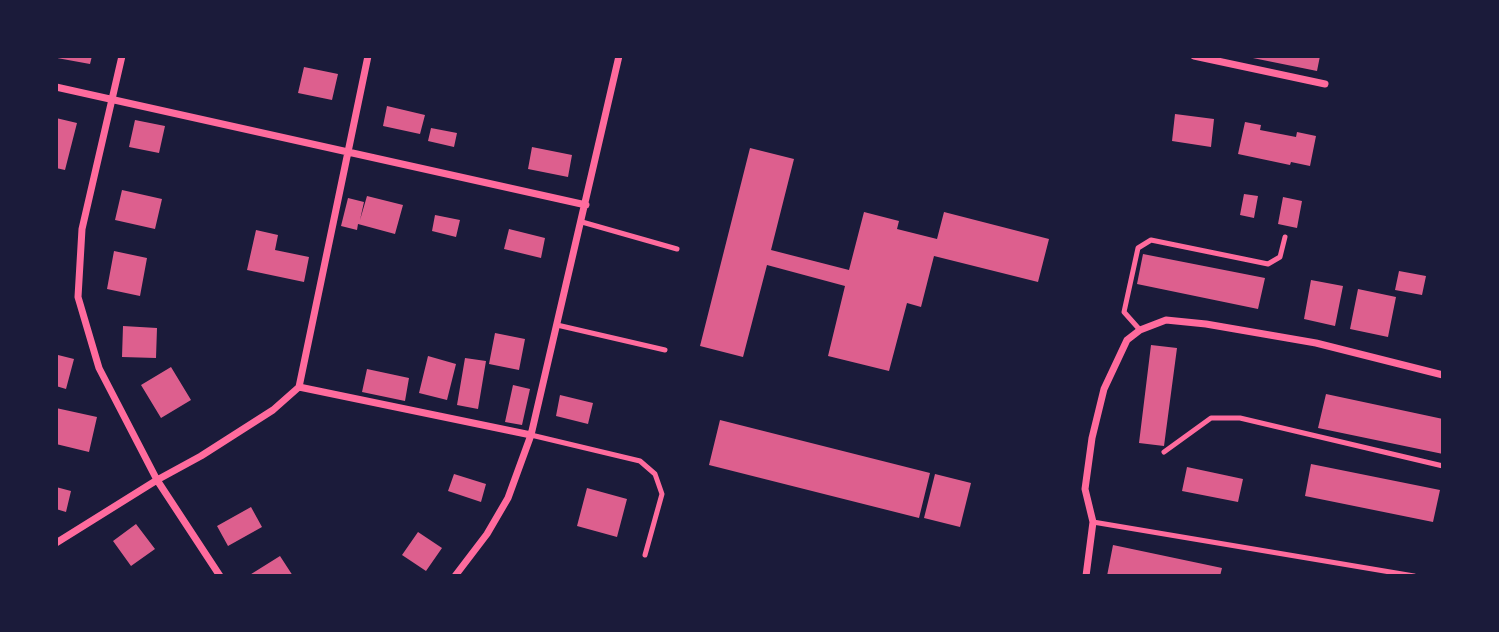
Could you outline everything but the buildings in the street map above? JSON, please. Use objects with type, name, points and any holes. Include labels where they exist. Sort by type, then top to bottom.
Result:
[{"type":"street","points":[[122,56],[82,229],[78,297],[99,368],[157,480],[220,576]]},
{"type":"street","points":[[56,543],[273,410],[299,387],[368,56]]},
{"type":"street","points":[[455,576],[487,534],[508,498],[531,435],[619,56]]},
{"type":"street","points":[[1194,56],[1325,84]]},
{"type":"street","points":[[56,87],[586,205]]},
{"type":"street","points":[[1086,576],[1093,522],[1085,489],[1092,438],[1104,389],[1127,340],[1140,330],[1166,320],[1206,324],[1316,342],[1443,375]]},
{"type":"street","points":[[299,387],[531,435]]},
{"type":"lane","points":[[582,222],[677,249]]},
{"type":"lane","points":[[1140,330],[1124,312],[1138,247],[1150,240],[1268,264],[1280,257],[1285,237]]},
{"type":"lane","points":[[557,325],[665,350]]},
{"type":"lane","points":[[1164,452],[1211,418],[1240,418],[1443,466]]},
{"type":"lane","points":[[531,435],[640,461],[655,474],[662,494],[645,555]]},
{"type":"lane","points":[[1093,522],[1414,576]]}]
